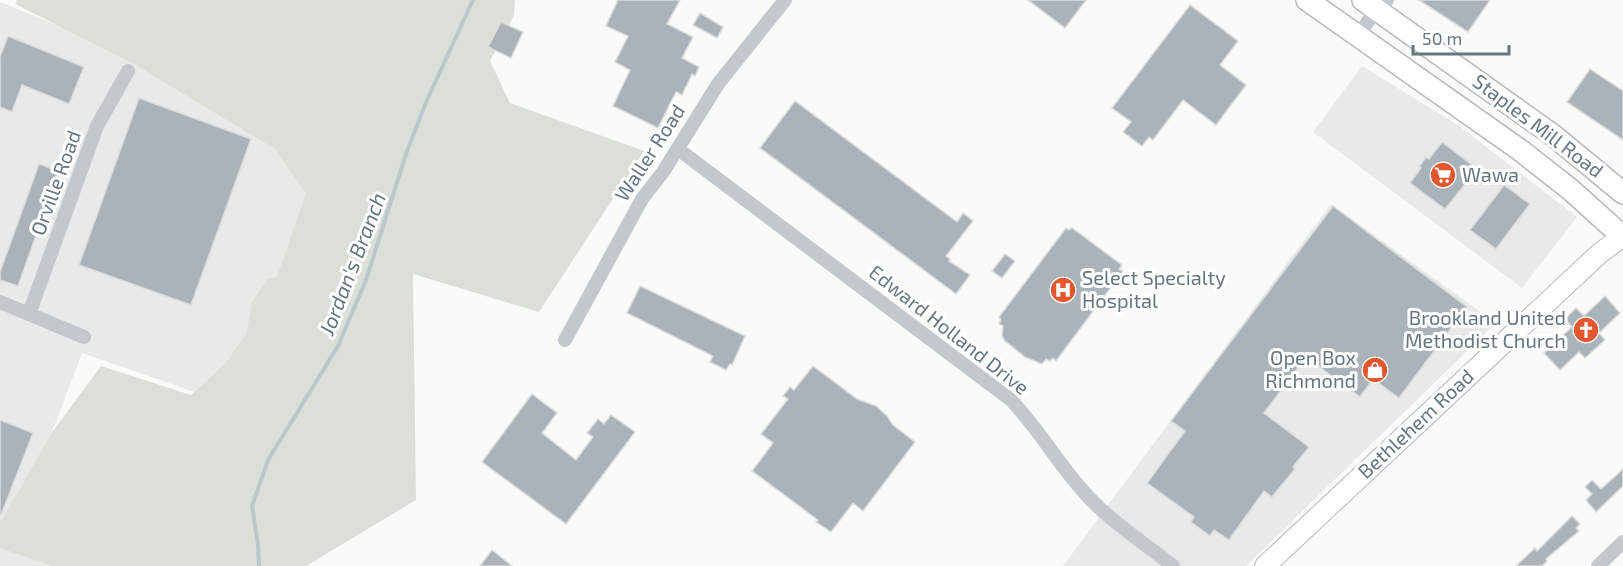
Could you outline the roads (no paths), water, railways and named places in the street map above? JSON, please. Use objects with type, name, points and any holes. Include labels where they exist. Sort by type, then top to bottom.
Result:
[{"type":"main road","name":"Staples Mill Road","points":[[1307,0],[1536,162],[1623,237]]},
{"type":"main road","name":"Staples Mill Road","points":[[1376,2],[1554,136],[1623,193]]},
{"type":"street","name":"Waller Road","points":[[565,340],[642,199],[678,149],[718,84],[785,0]]},
{"type":"street","points":[[1359,35],[1376,2]]},
{"type":"street","name":"Orville Road","points":[[29,314],[97,126],[128,71]]},
{"type":"street","name":"Edward Holland Drive","points":[[678,149],[1011,400],[1029,418],[1085,494],[1173,566]]},
{"type":"street","name":"Bethlehem Road","points":[[1264,566],[1600,253],[1623,237]]},
{"type":"street","points":[[0,302],[84,337]]},
{"type":"street","points":[[1598,566],[1623,542]]},
{"type":"waterway","name":"Jordan's Branch","points":[[259,566],[252,506],[268,460],[338,346],[366,280],[407,151],[427,100],[473,0]]},
{"type":"place","name":"Wawa","points":[[1443,175]]},
{"type":"place","name":"Select Specialty Hospital","points":[[1063,290]]},
{"type":"place","name":"Brookland United Methodist Church","points":[[1586,330]]},
{"type":"place","name":"Open Box Richmond","points":[[1375,370]]}]
